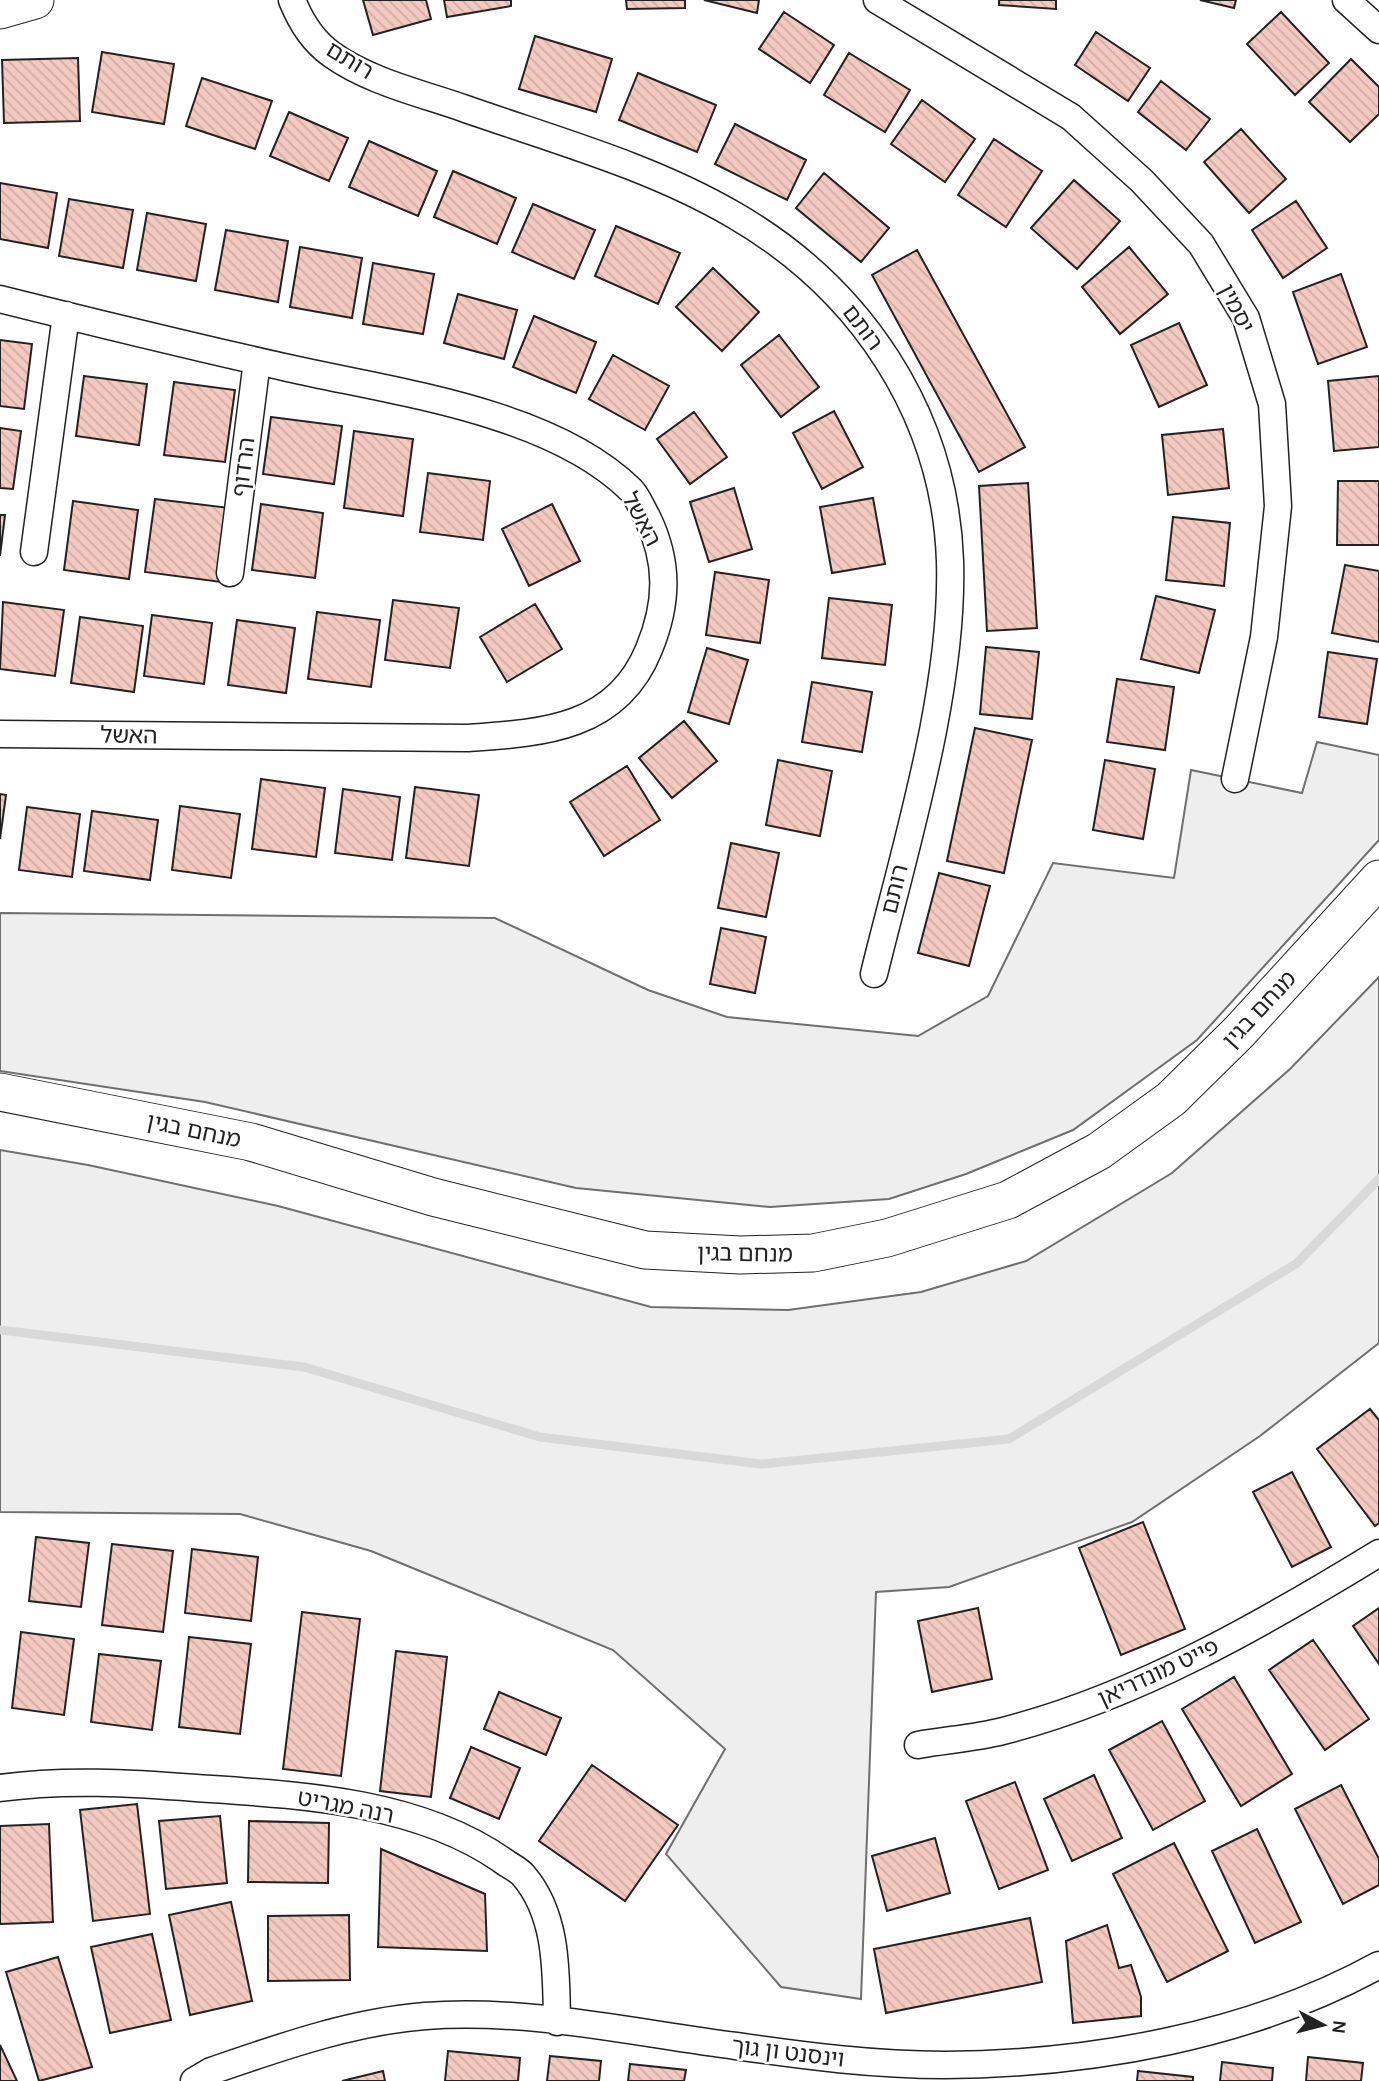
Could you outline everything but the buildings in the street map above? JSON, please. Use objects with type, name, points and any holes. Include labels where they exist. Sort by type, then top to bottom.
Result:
[{"type":"street","points":[[0,10],[35,0]]},
{"type":"street","name":"רותם","points":[[292,0],[302,23],[330,54],[376,77],[644,172],[734,215],[812,268],[865,324],[913,402],[939,480],[950,561],[945,648],[929,745],[874,974]]},
{"type":"street","name":"יסמין","points":[[877,0],[1072,117],[1142,181],[1201,244],[1246,318],[1272,404],[1278,506],[1264,637],[1235,779]]},
{"type":"street","points":[[1346,0],[1379,30]]},
{"type":"street","name":"האשל","points":[[0,299],[503,417],[588,457],[633,491],[660,543],[665,598],[649,651],[621,694],[572,725],[526,734],[468,738],[0,734]]},
{"type":"street","points":[[34,552],[66,315]]},
{"type":"street","name":"הרדוף","points":[[230,573],[257,361]]},
{"type":"street","name":"מנחם בגין","points":[[0,1092],[251,1142],[433,1198],[645,1250],[740,1255],[813,1253],[887,1238],[1008,1200],[1099,1152],[1171,1099],[1239,1032],[1379,879]]},
{"type":"street","name":"פייט מונדריאן","points":[[918,1745],[1002,1732],[1095,1702],[1266,1622],[1379,1553]]},
{"type":"street","name":"רנה מגריט","points":[[0,1788],[37,1783],[146,1784],[289,1794],[386,1811],[472,1840],[523,1875],[548,1916],[556,1979],[557,2022]]},
{"type":"street","name":"וינסנט ון גוך","points":[[194,2081],[211,2071],[325,2032],[426,2016],[522,2017],[821,2058],[945,2065],[1084,2056],[1216,2030],[1345,1984],[1379,1965]]},
{"type":"shaded area","points":[[1317,742],[1379,755],[1379,840],[1197,1040],[1073,1130],[966,1174],[889,1199],[770,1207],[576,1188],[205,1102],[0,1071],[0,913],[495,918],[648,990],[727,1017],[918,1036],[988,996],[1053,863],[1174,878],[1191,770],[1302,793]]},
{"type":"shaded area","points":[[1379,977],[1379,1343],[1260,1436],[1132,1522],[949,1587],[876,1592],[861,1999],[781,1987],[666,1854],[725,1749],[613,1650],[371,1551],[240,1514],[0,1512],[0,1150],[88,1165],[278,1206],[651,1307],[788,1310],[921,1292],[1026,1261],[1172,1173],[1290,1069]]},
{"type":"waterway","points":[[0,1330],[304,1367],[540,1437],[761,1464],[1009,1439],[1297,1263],[1379,1179]]}]
